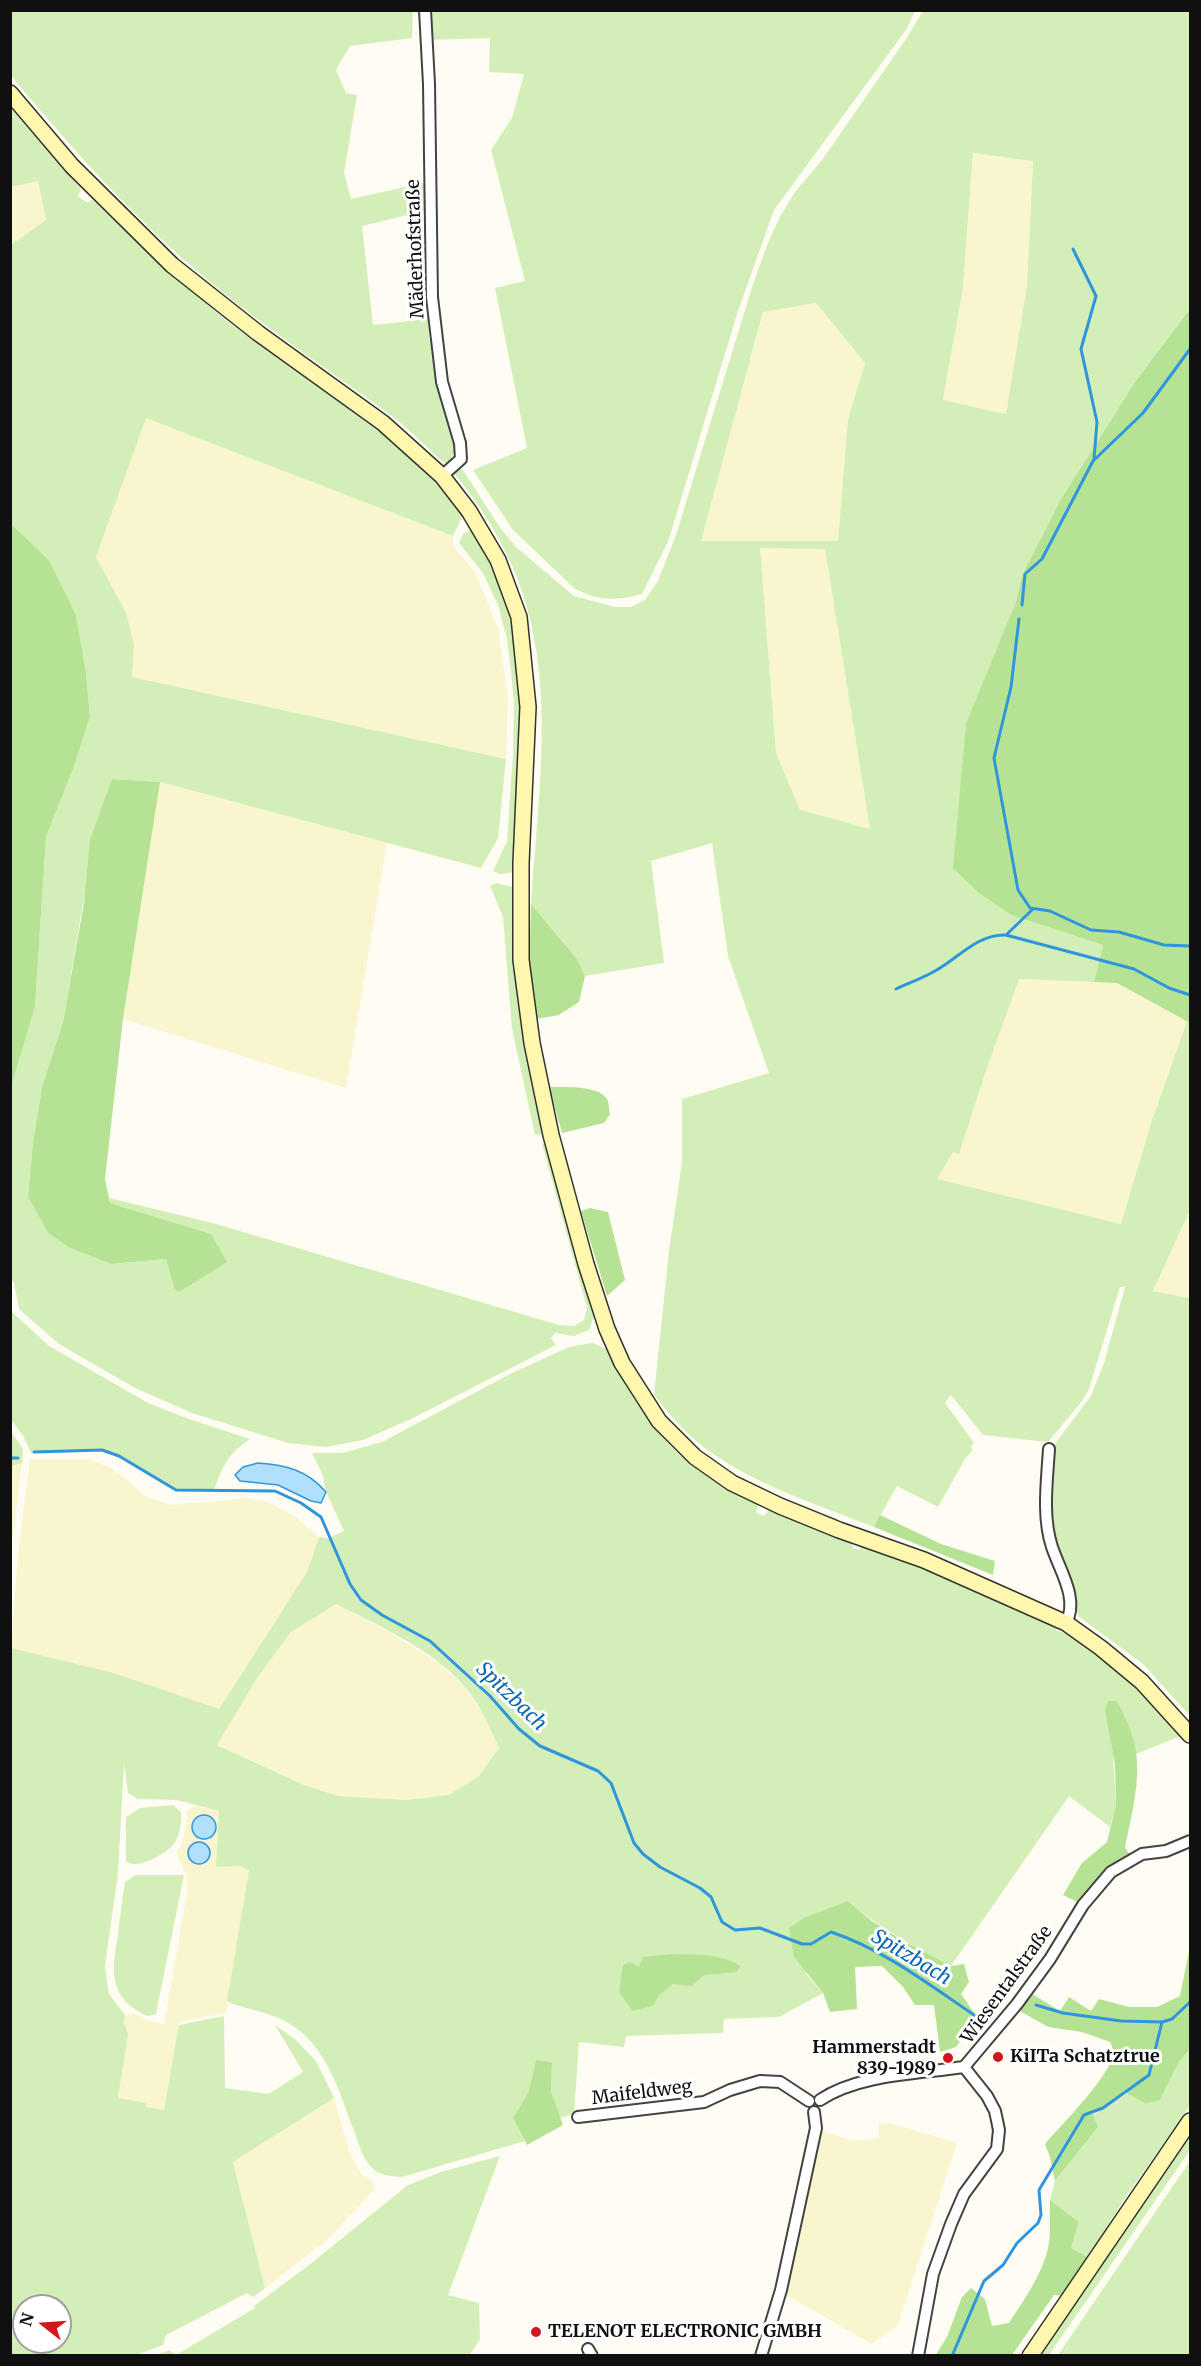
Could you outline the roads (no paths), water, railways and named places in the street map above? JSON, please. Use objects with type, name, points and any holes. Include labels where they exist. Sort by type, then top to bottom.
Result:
[{"type":"street","name":"Mäderhofstraße","points":[[425,10],[429,84],[432,297],[442,382],[460,443],[460,459],[442,476]]},
{"type":"street","points":[[10,93],[72,166],[172,265],[258,333],[383,423],[442,476],[469,511],[498,560],[519,617],[528,706],[521,863],[521,960],[530,1031],[551,1135],[607,1329],[622,1363],[659,1421],[695,1456],[732,1483],[839,1530],[934,1564],[1066,1623],[1142,1682],[1191,1735]]},
{"type":"street","points":[[1049,1449],[1047,1523],[1051,1544],[1072,1602],[1066,1623]]},
{"type":"street","name":"Wiesentalstraße","points":[[820,2100],[834,2090],[853,2084],[964,2067],[1017,2004],[1050,1959],[1083,1905],[1111,1872],[1142,1854],[1166,1851],[1191,1841]]},
{"type":"street","points":[[918,2355],[933,2274],[951,2224],[964,2194],[997,2149],[999,2130],[995,2111],[987,2096],[964,2067]]},
{"type":"street","name":"Maifeldweg","points":[[578,2117],[704,2102],[730,2090],[760,2081],[780,2082],[808,2101]]},
{"type":"street","points":[[761,2355],[780,2290],[816,2128],[814,2112],[808,2108],[808,2101],[815,2097],[820,2100],[822,2108],[814,2112]]},
{"type":"street","points":[[1030,2355],[1191,2121]]},
{"type":"water","points":[[258,1463],[287,1467],[311,1478],[326,1492],[321,1503],[311,1501],[278,1485],[240,1481],[235,1475],[243,1467]]},
{"type":"water","points":[[204,1815],[209,1816],[215,1822],[215,1832],[209,1838],[204,1839],[199,1838],[193,1832],[192,1827],[193,1822],[199,1816]]},
{"type":"water","points":[[199,1842],[207,1845],[210,1853],[207,1861],[199,1864],[191,1861],[188,1853],[191,1845]]},
{"type":"waterway","points":[[1073,249],[1096,296],[1081,349],[1097,422],[1094,459]]},
{"type":"waterway","points":[[1022,605],[1025,574],[1042,559],[1093,461],[1143,413],[1190,349]]},
{"type":"waterway","points":[[1019,619],[1011,687],[994,758],[1018,890],[1030,908],[1050,911],[1091,930],[1119,932],[1164,945],[1190,946]]},
{"type":"waterway","points":[[896,989],[935,971],[977,942],[996,935],[1006,935],[1033,909]]},
{"type":"waterway","points":[[1006,935],[1134,969],[1169,988],[1190,995]]},
{"type":"waterway","name":"Spitzbach","points":[[34,1452],[102,1450],[119,1456],[176,1490],[275,1491],[301,1503],[321,1517],[350,1584],[361,1600],[382,1615],[430,1641],[490,1696],[519,1729],[540,1746],[598,1771],[611,1783],[634,1843],[643,1854],[660,1867],[700,1888],[711,1897],[722,1922],[735,1930],[760,1928],[802,1944],[811,1944],[831,1932],[889,1959],[977,2017]]},
{"type":"waterway","name":"Spitzbach","points":[[10,1458],[18,1458]]},
{"type":"waterway","name":"Spitzbach","points":[[1036,2005],[1063,2013],[1121,2021],[1162,2022],[1172,2019],[1190,2002]]},
{"type":"waterway","points":[[952,2356],[984,2281],[1003,2265],[1017,2243],[1038,2223],[1041,2215],[1039,2190],[1084,2115],[1103,2108],[1149,2075],[1162,2022]]},
{"type":"place","name":"KiITa Schatztrue","points":[[998,2057]]},
{"type":"place","name":"Hammerstadt 839-1989","points":[[948,2058]]},
{"type":"place","name":"TELENOT ELECTRONIC GMBH","points":[[536,2332]]}]
